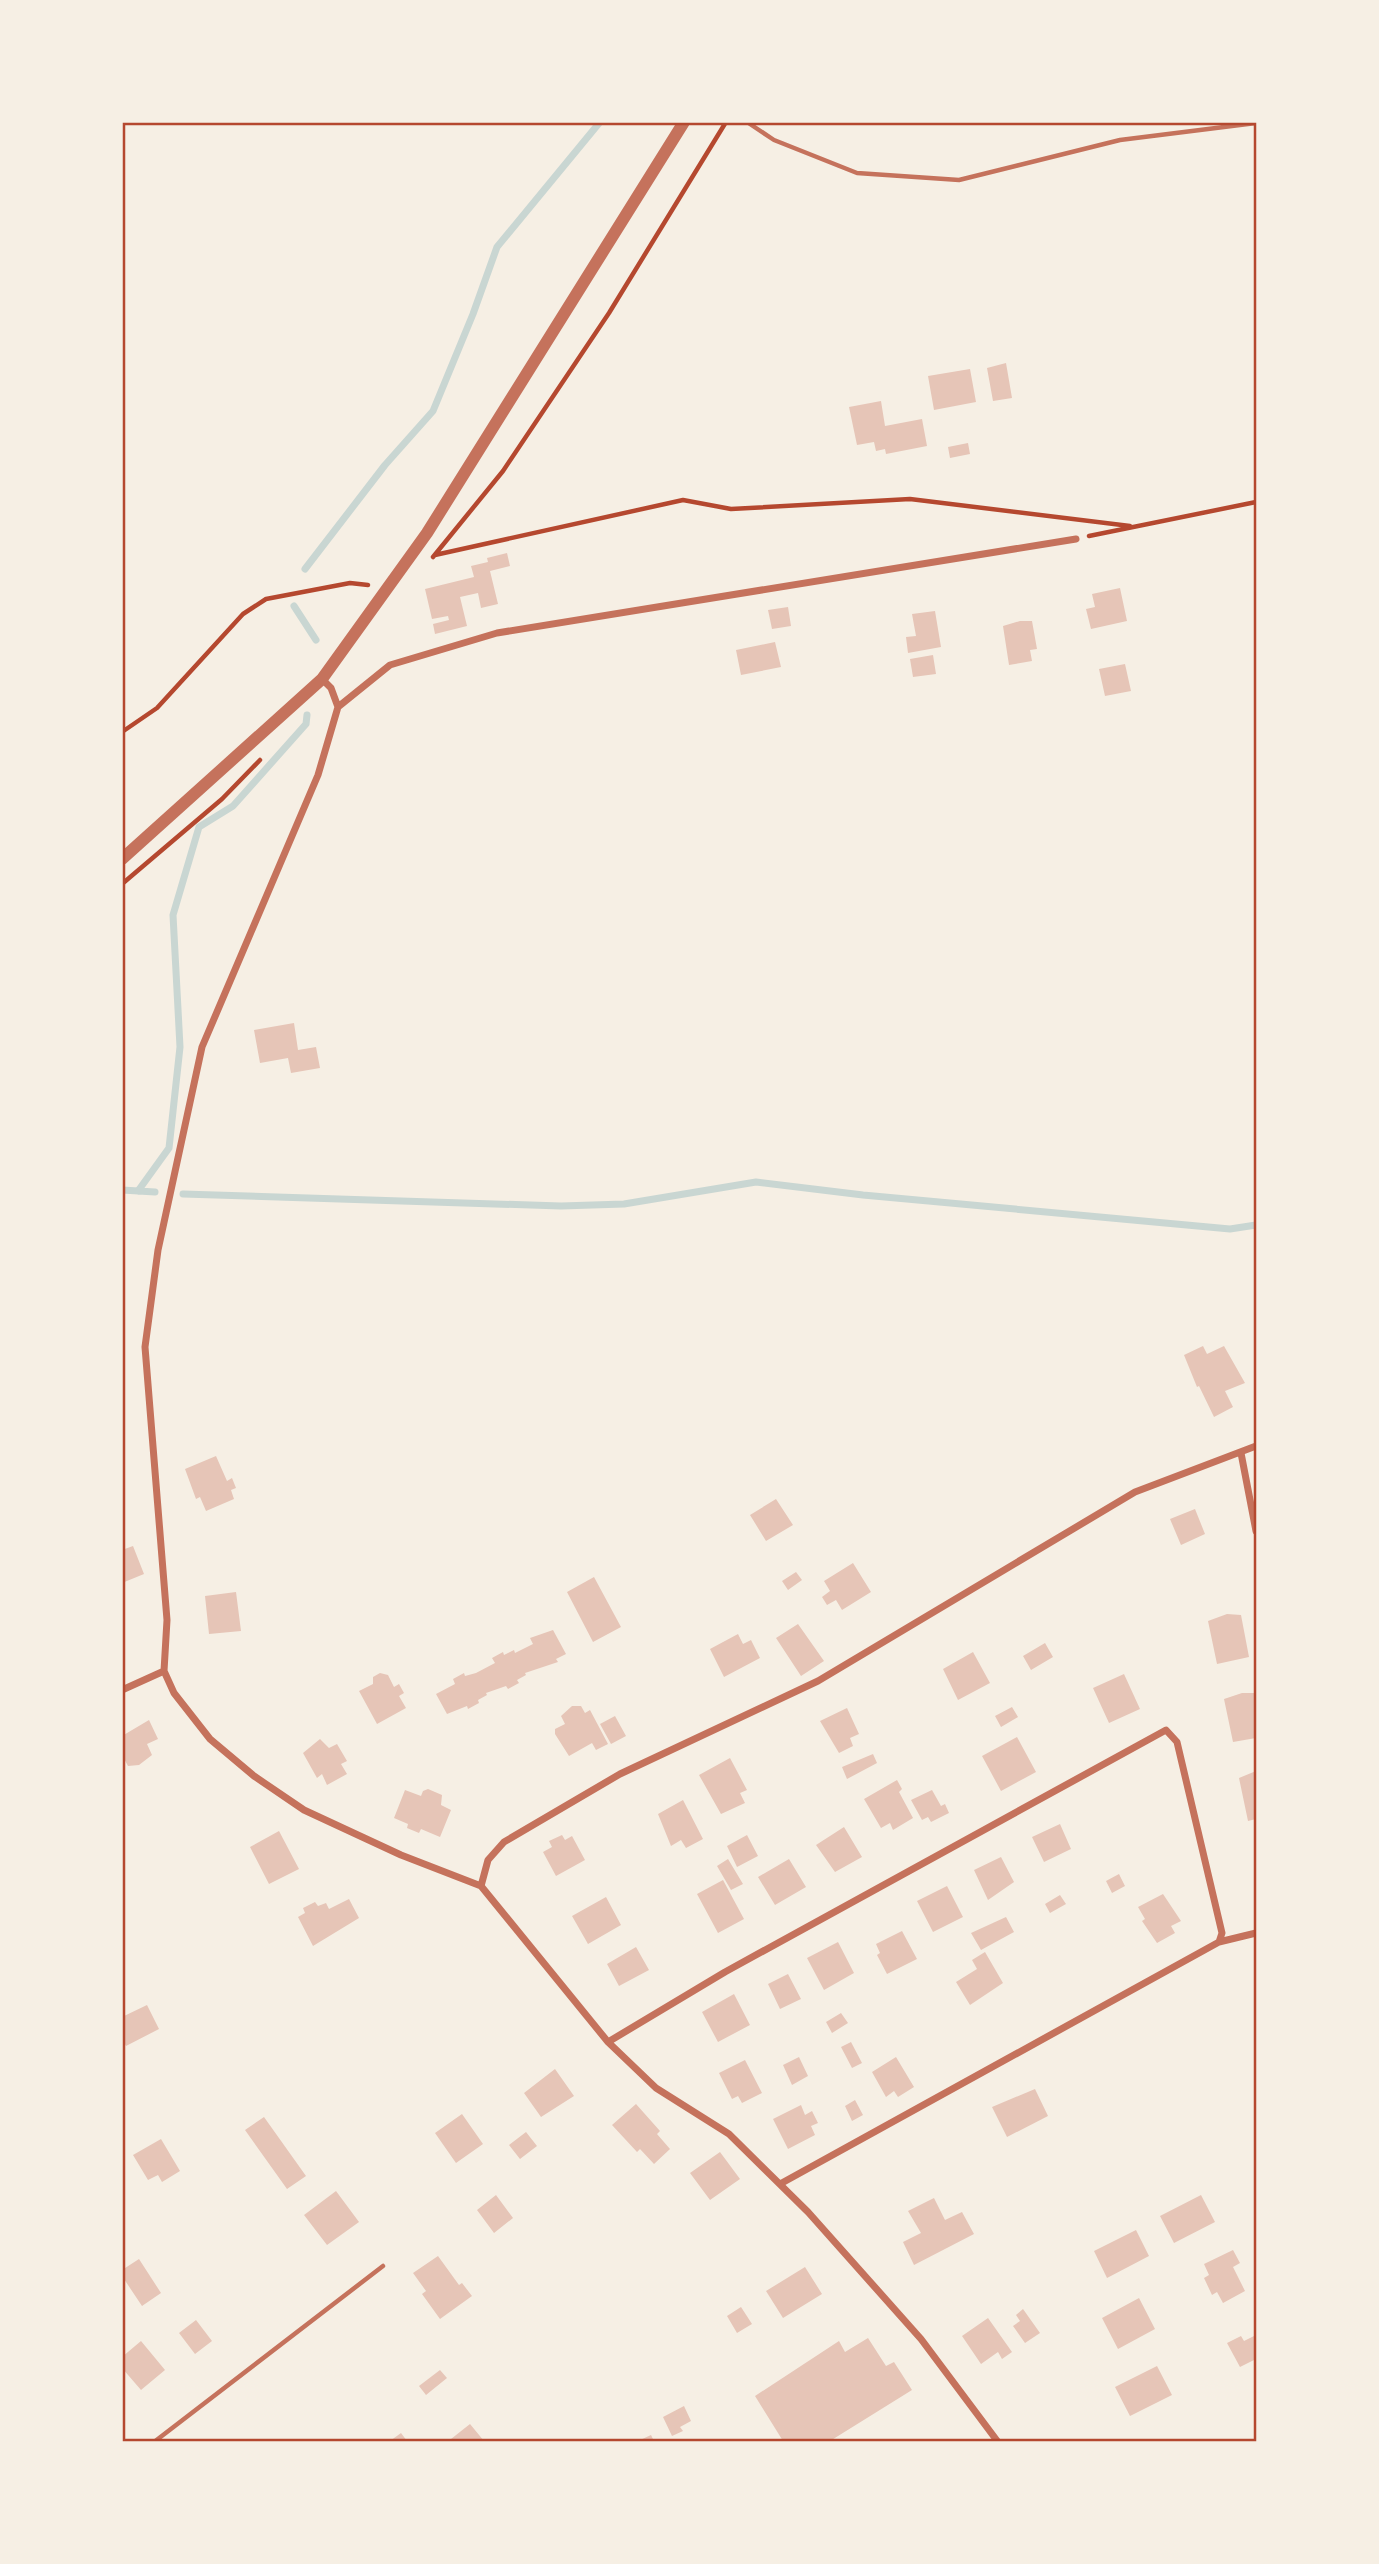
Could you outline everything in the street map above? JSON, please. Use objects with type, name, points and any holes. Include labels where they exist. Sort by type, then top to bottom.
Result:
[{"type":"street","points":[[122,859],[322,679],[427,533],[684,122]]},
{"type":"street","points":[[998,2441],[921,2339],[780,2184],[729,2134],[656,2088],[608,2042],[481,1885],[401,1855],[304,1810],[254,1776],[210,1739],[174,1693],[164,1671],[167,1620],[145,1347],[158,1250],[202,1047],[318,775],[338,707],[390,665],[497,632],[1076,539]]},
{"type":"street","points":[[322,679],[331,688],[338,707]]},
{"type":"street","points":[[481,1885],[488,1860],[504,1842],[620,1774],[818,1681],[1135,1492],[1256,1446]]},
{"type":"street","points":[[1241,1452],[1256,1531]]},
{"type":"street","points":[[122,1690],[164,1671]]},
{"type":"street","points":[[608,2042],[725,1972],[1166,1730],[1177,1742],[1222,1933],[1219,1942]]},
{"type":"street","points":[[780,2184],[1219,1942],[1256,1933]]},
{"type":"lane","points":[[747,122],[774,141],[857,173],[959,180],[1120,140],[1256,123]]},
{"type":"lane","points":[[154,2441],[383,2266]]},
{"type":"path","points":[[407,560],[683,500],[731,509],[910,499],[1130,527]]},
{"type":"path","points":[[1076,539],[1256,502]]},
{"type":"path","points":[[122,733],[157,708],[243,614],[266,599],[349,583],[387,588]]},
{"type":"building","points":[[1006,363],[1012,398],[993,401],[987,368]]},
{"type":"building","points":[[970,369],[976,402],[934,410],[928,376]]},
{"type":"building","points":[[881,401],[885,426],[922,419],[927,446],[886,454],[885,449],[876,451],[874,442],[857,445],[849,407]]},
{"type":"building","points":[[968,443],[970,454],[950,458],[948,447]]},
{"type":"building","points":[[507,553],[510,566],[490,571],[498,604],[481,608],[478,593],[460,597],[467,626],[435,634],[433,624],[449,620],[448,616],[432,619],[425,589],[474,577],[471,566]]},
{"type":"building","points":[[1120,588],[1127,621],[1091,629],[1086,609],[1095,607],[1092,594]]},
{"type":"building","points":[[788,607],[791,626],[772,629],[768,610]]},
{"type":"building","points":[[935,611],[941,647],[908,653],[906,637],[916,636],[912,614]]},
{"type":"building","points":[[1032,621],[1037,649],[1030,650],[1032,661],[1009,665],[1003,626]]},
{"type":"building","points":[[775,642],[781,667],[741,675],[736,650]]},
{"type":"building","points":[[933,655],[936,674],[913,677],[910,659]]},
{"type":"building","points":[[1125,664],[1131,691],[1105,696],[1099,669]]},
{"type":"building","points":[[294,1023],[298,1050],[316,1047],[320,1068],[291,1073],[288,1058],[260,1063],[254,1030]]},
{"type":"building","points":[[1203,1346],[1207,1354],[1224,1346],[1245,1383],[1225,1391],[1233,1407],[1214,1417],[1199,1386],[1197,1387],[1184,1355]]},
{"type":"building","points":[[216,1456],[227,1481],[232,1478],[236,1488],[231,1490],[234,1499],[206,1511],[200,1497],[196,1499],[185,1469]]},
{"type":"building","points":[[776,1499],[793,1525],[766,1541],[750,1515]]},
{"type":"building","points":[[1195,1509],[1205,1534],[1181,1545],[1170,1519]]},
{"type":"building","points":[[133,1546],[144,1574],[122,1583],[122,1550]]},
{"type":"building","points":[[853,1563],[871,1592],[842,1610],[836,1600],[827,1605],[822,1597],[830,1591],[824,1581]]},
{"type":"building","points":[[796,1572],[802,1580],[788,1590],[782,1581]]},
{"type":"building","points":[[594,1577],[621,1627],[593,1642],[567,1592]]},
{"type":"building","points":[[236,1592],[241,1631],[209,1634],[205,1596]]},
{"type":"building","points":[[1227,1614],[1241,1615],[1249,1657],[1217,1664],[1208,1621]]},
{"type":"building","points":[[798,1624],[824,1661],[801,1676],[776,1638]]},
{"type":"building","points":[[553,1630],[566,1654],[556,1659],[558,1662],[525,1673],[526,1675],[517,1680],[519,1683],[508,1689],[506,1686],[486,1693],[487,1695],[478,1700],[479,1703],[468,1709],[467,1706],[447,1714],[436,1694],[455,1684],[453,1679],[464,1673],[465,1676],[476,1673],[495,1663],[492,1658],[503,1652],[504,1655],[514,1650],[515,1653],[533,1644],[530,1638]]},
{"type":"building","points":[[738,1634],[743,1644],[751,1640],[760,1658],[724,1677],[710,1649]]},
{"type":"building","points":[[1045,1643],[1053,1657],[1031,1670],[1023,1656]]},
{"type":"building","points":[[973,1652],[990,1683],[958,1700],[943,1669]]},
{"type":"building","points":[[380,1673],[388,1675],[394,1687],[399,1684],[404,1693],[399,1696],[406,1708],[377,1724],[359,1691],[373,1684],[373,1677]]},
{"type":"building","points":[[1124,1674],[1140,1709],[1109,1723],[1093,1688]]},
{"type":"building","points":[[1242,1693],[1256,1693],[1256,1738],[1233,1742],[1224,1699]]},
{"type":"building","points":[[572,1706],[581,1706],[585,1713],[590,1710],[608,1744],[596,1750],[592,1743],[569,1756],[555,1734],[555,1729],[565,1724],[561,1716]]},
{"type":"building","points":[[1012,1707],[1018,1717],[1001,1727],[995,1716]]},
{"type":"building","points":[[847,1708],[859,1734],[850,1738],[853,1746],[839,1753],[820,1721]]},
{"type":"building","points":[[615,1716],[626,1736],[611,1744],[600,1724]]},
{"type":"building","points":[[149,1720],[158,1739],[147,1744],[152,1755],[139,1765],[128,1766],[122,1755],[122,1736]]},
{"type":"building","points":[[1017,1737],[1036,1772],[1001,1791],[982,1756]]},
{"type":"building","points":[[320,1739],[329,1748],[337,1744],[347,1761],[341,1764],[347,1774],[327,1785],[322,1774],[317,1778],[303,1753]]},
{"type":"building","points":[[873,1754],[877,1763],[847,1779],[842,1767]]},
{"type":"building","points":[[730,1758],[747,1790],[740,1793],[745,1803],[721,1814],[699,1775]]},
{"type":"building","points":[[1256,1771],[1256,1819],[1248,1821],[1239,1778]]},
{"type":"building","points":[[897,1780],[902,1789],[899,1792],[913,1818],[893,1830],[890,1823],[881,1828],[864,1799]]},
{"type":"building","points":[[428,1789],[442,1795],[441,1805],[451,1810],[440,1837],[421,1829],[419,1833],[394,1818],[405,1790],[421,1796],[423,1791]]},
{"type":"building","points":[[932,1790],[941,1806],[945,1804],[949,1813],[931,1822],[928,1817],[922,1820],[911,1800]]},
{"type":"building","points":[[683,1800],[703,1839],[686,1848],[681,1840],[671,1846],[658,1814]]},
{"type":"building","points":[[1060,1824],[1071,1849],[1044,1862],[1032,1837]]},
{"type":"building","points":[[844,1827],[862,1857],[835,1872],[816,1845]]},
{"type":"building","points":[[279,1831],[299,1869],[269,1884],[250,1847]]},
{"type":"building","points":[[562,1835],[565,1840],[572,1836],[585,1860],[556,1876],[543,1852],[552,1847],[549,1841]]},
{"type":"building","points":[[747,1835],[758,1856],[737,1867],[727,1846]]},
{"type":"building","points":[[1001,1857],[1014,1882],[988,1900],[974,1870]]},
{"type":"building","points":[[728,1859],[743,1884],[731,1890],[717,1866]]},
{"type":"building","points":[[789,1859],[806,1887],[775,1905],[758,1877]]},
{"type":"building","points":[[1119,1874],[1125,1886],[1112,1893],[1106,1881]]},
{"type":"building","points":[[723,1880],[744,1919],[718,1933],[697,1894]]},
{"type":"building","points":[[947,1886],[963,1917],[933,1932],[917,1901]]},
{"type":"building","points":[[1163,1894],[1181,1921],[1171,1926],[1175,1933],[1157,1943],[1142,1921],[1145,1919],[1138,1907]]},
{"type":"building","points":[[1060,1895],[1066,1904],[1050,1913],[1045,1904]]},
{"type":"building","points":[[606,1897],[621,1925],[588,1944],[572,1916]]},
{"type":"building","points":[[349,1899],[359,1918],[313,1946],[298,1917],[305,1913],[303,1908],[315,1902],[318,1906],[326,1903],[329,1909]]},
{"type":"building","points":[[1006,1917],[1014,1932],[981,1950],[971,1933]]},
{"type":"building","points":[[902,1931],[917,1959],[887,1974],[877,1955],[880,1953],[876,1944]]},
{"type":"building","points":[[838,1942],[854,1973],[824,1990],[807,1958]]},
{"type":"building","points":[[636,1947],[649,1970],[619,1986],[607,1964]]},
{"type":"building","points":[[985,1952],[1003,1983],[970,2005],[956,1982],[977,1969],[972,1960]]},
{"type":"building","points":[[788,1974],[801,1999],[780,2009],[768,1984]]},
{"type":"building","points":[[734,1994],[750,2025],[718,2042],[702,2012]]},
{"type":"building","points":[[147,2005],[159,2029],[126,2046],[122,2039],[122,2017]]},
{"type":"building","points":[[841,2013],[848,2023],[832,2033],[826,2022]]},
{"type":"building","points":[[851,2042],[862,2063],[852,2068],[841,2047]]},
{"type":"building","points":[[799,2057],[808,2076],[792,2085],[783,2065]]},
{"type":"building","points":[[896,2057],[914,2087],[898,2097],[894,2091],[886,2097],[872,2072]]},
{"type":"building","points":[[745,2060],[762,2093],[742,2103],[738,2096],[732,2099],[719,2073]]},
{"type":"building","points":[[555,2069],[574,2096],[541,2117],[524,2093]]},
{"type":"building","points":[[1035,2089],[1048,2116],[1007,2137],[992,2107]]},
{"type":"building","points":[[855,2100],[863,2115],[852,2121],[845,2106]]},
{"type":"building","points":[[636,2104],[660,2131],[657,2134],[670,2149],[654,2164],[640,2149],[637,2152],[612,2125]]},
{"type":"building","points":[[801,2105],[805,2115],[812,2111],[818,2123],[811,2126],[815,2135],[788,2149],[773,2119]]},
{"type":"building","points":[[462,2114],[483,2144],[456,2163],[435,2133]]},
{"type":"building","points":[[264,2117],[306,2176],[287,2189],[245,2130]]},
{"type":"building","points":[[526,2132],[537,2146],[520,2159],[509,2145]]},
{"type":"building","points":[[161,2139],[180,2171],[162,2182],[158,2175],[148,2180],[133,2155]]},
{"type":"building","points":[[720,2152],[740,2179],[710,2200],[690,2173]]},
{"type":"building","points":[[336,2191],[359,2222],[327,2245],[304,2215]]},
{"type":"building","points":[[496,2195],[513,2218],[494,2233],[477,2210]]},
{"type":"building","points":[[1201,2195],[1215,2222],[1174,2243],[1160,2216]]},
{"type":"building","points":[[934,2198],[945,2220],[962,2212],[974,2234],[914,2265],[903,2242],[921,2233],[908,2211]]},
{"type":"building","points":[[1136,2230],[1149,2256],[1107,2278],[1094,2251]]},
{"type":"building","points":[[1233,2250],[1240,2263],[1233,2267],[1245,2291],[1223,2303],[1217,2292],[1212,2295],[1204,2278],[1209,2275],[1204,2264]]},
{"type":"building","points":[[438,2256],[459,2285],[462,2283],[472,2296],[440,2319],[422,2294],[426,2291],[413,2273]]},
{"type":"building","points":[[139,2259],[161,2293],[142,2306],[122,2276],[122,2270]]},
{"type":"building","points":[[805,2267],[822,2294],[783,2318],[766,2291]]},
{"type":"building","points":[[1139,2298],[1155,2329],[1118,2349],[1102,2318]]},
{"type":"building","points":[[741,2307],[752,2324],[737,2333],[727,2316]]},
{"type":"building","points":[[1023,2309],[1040,2333],[1025,2343],[1013,2326],[1020,2321],[1016,2315]]},
{"type":"building","points":[[988,2318],[1012,2352],[1002,2359],[998,2352],[981,2364],[962,2336]]},
{"type":"building","points":[[196,2320],[212,2341],[195,2354],[179,2333]]},
{"type":"building","points":[[1256,2335],[1256,2359],[1240,2367],[1227,2343],[1241,2336],[1244,2341]]},
{"type":"building","points":[[868,2338],[886,2366],[894,2362],[912,2390],[830,2441],[783,2441],[755,2396],[839,2341],[845,2352]]},
{"type":"building","points":[[141,2341],[165,2370],[141,2390],[122,2368],[122,2357]]},
{"type":"building","points":[[1157,2366],[1172,2395],[1130,2416],[1115,2387]]},
{"type":"building","points":[[440,2370],[447,2378],[426,2395],[419,2386]]},
{"type":"building","points":[[684,2406],[691,2421],[680,2427],[683,2431],[672,2436],[663,2417]]},
{"type":"building","points":[[470,2424],[484,2441],[451,2439]]},
{"type":"building","points":[[401,2433],[407,2441],[390,2441]]},
{"type":"building","points":[[651,2435],[654,2441],[638,2441]]},
{"type":"waterway","points":[[305,569],[385,465],[433,411],[497,247],[600,122]]},
{"type":"waterway","points":[[294,606],[316,640]]},
{"type":"waterway","points":[[138,1191],[169,1148],[180,1047],[173,915],[199,827],[233,806],[306,724],[307,715]]},
{"type":"waterway","points":[[183,1194],[561,1206],[624,1204],[756,1182],[863,1195],[1230,1229],[1256,1225]]},
{"type":"waterway","points":[[122,1190],[155,1192]]}]
